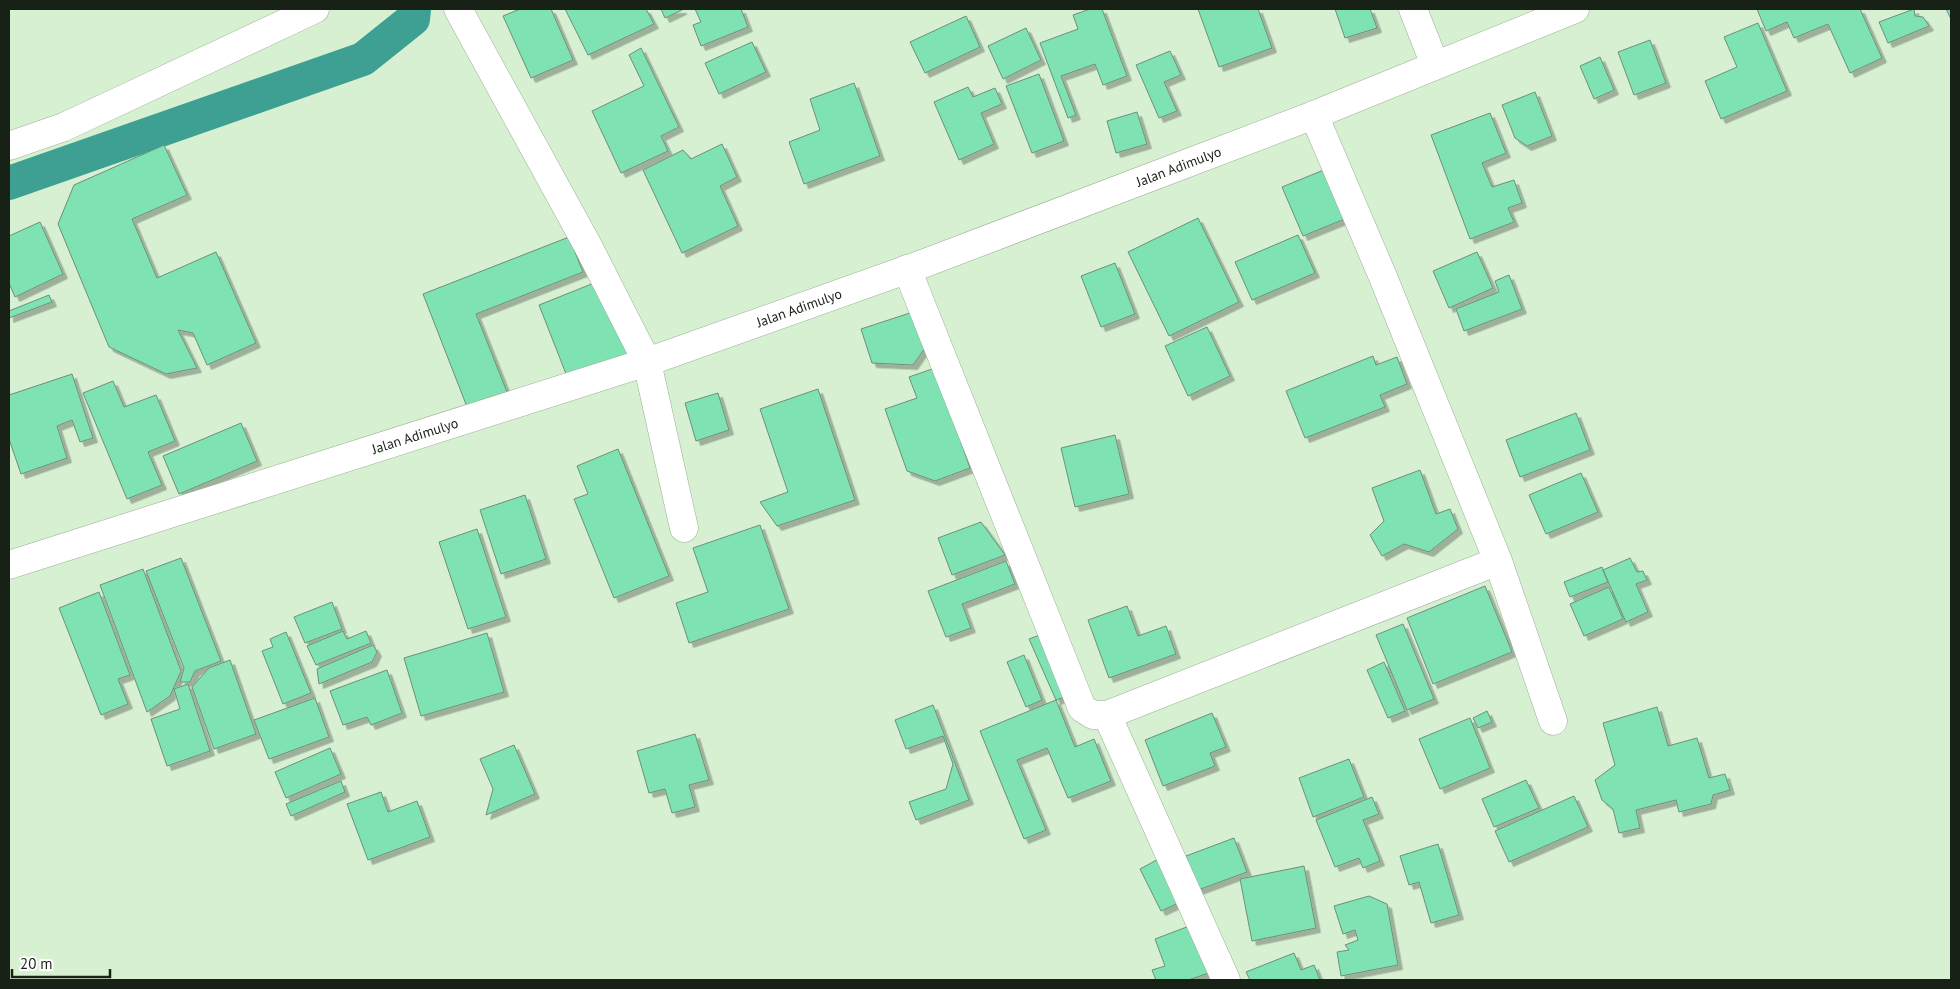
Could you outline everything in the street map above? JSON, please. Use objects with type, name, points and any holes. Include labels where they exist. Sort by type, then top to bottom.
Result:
[{"type":"street","points":[[9,146],[64,127],[315,9]]},
{"type":"street","points":[[458,9],[588,246],[647,362],[684,528]]},
{"type":"street","points":[[1412,9],[1434,65]]},
{"type":"street","name":"Jalan Adimulyo","points":[[9,566],[647,362],[907,269],[1314,115],[1575,9]]},
{"type":"street","points":[[1314,115],[1383,277],[1498,561],[1553,721]]},
{"type":"street","points":[[907,269],[1082,708],[1093,715],[1107,715],[1498,561]]},
{"type":"street","points":[[1107,715],[1226,980]]},
{"type":"building","points":[[520,9],[551,9],[573,60],[531,78],[503,16]]},
{"type":"building","points":[[565,9],[646,9],[654,24],[588,55]]},
{"type":"building","points":[[661,9],[682,9],[682,10],[665,18]]},
{"type":"building","points":[[695,9],[741,9],[748,27],[701,46],[693,25],[701,22]]},
{"type":"building","points":[[1090,9],[1102,9],[1127,76],[1103,85],[1095,64],[1061,76],[1076,115],[1068,118],[1040,43],[1078,29],[1073,15]]},
{"type":"building","points":[[1198,9],[1258,9],[1272,48],[1219,67]]},
{"type":"building","points":[[1335,9],[1370,9],[1377,28],[1345,38]]},
{"type":"building","points":[[1757,9],[1860,9],[1882,58],[1850,73],[1828,24],[1794,38],[1787,22],[1766,31]]},
{"type":"building","points":[[1914,9],[1915,16],[1923,17],[1929,26],[1888,43],[1879,22]]},
{"type":"building","points":[[1946,9],[1951,9],[1951,19]]},
{"type":"building","points":[[966,16],[980,47],[925,73],[910,42]]},
{"type":"building","points":[[1758,23],[1787,91],[1721,119],[1705,81],[1737,67],[1724,37]]},
{"type":"building","points":[[1026,28],[1041,60],[1003,79],[988,46]]},
{"type":"building","points":[[1650,40],[1666,83],[1634,95],[1618,52]]},
{"type":"building","points":[[752,42],[766,72],[719,94],[705,63]]},
{"type":"building","points":[[641,48],[679,127],[661,136],[668,151],[621,173],[592,111],[644,86],[629,55]]},
{"type":"building","points":[[1170,51],[1181,75],[1164,82],[1177,111],[1159,118],[1136,65]]},
{"type":"building","points":[[1600,57],[1614,90],[1594,99],[1580,66]]},
{"type":"building","points":[[1039,74],[1064,141],[1032,153],[1006,86]]},
{"type":"building","points":[[854,83],[880,156],[804,184],[789,142],[820,130],[810,99]]},
{"type":"building","points":[[968,87],[973,97],[995,88],[1002,104],[981,113],[994,144],[959,160],[934,102]]},
{"type":"building","points":[[1535,92],[1552,136],[1527,146],[1515,138],[1502,105]]},
{"type":"building","points":[[1137,112],[1147,144],[1116,153],[1107,121]]},
{"type":"building","points":[[1490,113],[1506,153],[1482,163],[1492,187],[1514,180],[1522,203],[1508,208],[1514,222],[1470,239],[1431,135]]},
{"type":"building","points":[[722,144],[737,177],[720,186],[738,226],[682,253],[643,170],[683,150],[691,159]]},
{"type":"building","points":[[164,145],[187,195],[132,219],[157,278],[216,252],[256,343],[207,365],[193,333],[178,330],[197,368],[166,374],[109,347],[58,224],[74,185]]},
{"type":"building","points":[[1331,167],[1352,216],[1303,236],[1282,187]]},
{"type":"building","points":[[1198,218],[1239,302],[1169,336],[1128,252]]},
{"type":"building","points":[[40,222],[63,274],[15,297],[9,283],[9,236]]},
{"type":"building","points":[[1298,235],[1315,273],[1252,300],[1235,262]]},
{"type":"building","points":[[569,237],[583,272],[476,314],[509,397],[469,412],[423,294]]},
{"type":"building","points":[[1477,252],[1493,288],[1449,308],[1433,271]]},
{"type":"building","points":[[1115,263],[1135,314],[1101,327],[1081,276]]},
{"type":"building","points":[[1509,275],[1522,309],[1464,331],[1456,309],[1499,292],[1495,281]]},
{"type":"building","points":[[594,283],[633,359],[570,384],[539,305]]},
{"type":"building","points":[[49,295],[52,302],[9,318],[9,311]]},
{"type":"building","points":[[922,309],[932,338],[913,365],[872,363],[861,329]]},
{"type":"building","points":[[1207,327],[1230,376],[1188,396],[1165,346]]},
{"type":"building","points":[[1373,356],[1376,365],[1397,357],[1407,384],[1380,395],[1385,407],[1305,438],[1286,391]]},
{"type":"building","points":[[935,368],[970,468],[935,481],[907,471],[885,409],[917,398],[909,377]]},
{"type":"building","points":[[72,374],[93,438],[80,442],[72,420],[57,426],[67,458],[21,474],[9,439],[9,395]]},
{"type":"building","points":[[113,381],[124,407],[156,395],[175,441],[148,452],[162,485],[127,499],[83,393]]},
{"type":"building","points":[[818,389],[855,500],[777,526],[760,502],[788,492],[760,409]]},
{"type":"building","points":[[718,393],[729,430],[696,441],[685,403]]},
{"type":"building","points":[[1576,413],[1590,450],[1520,477],[1506,440]]},
{"type":"building","points":[[241,423],[257,461],[179,494],[163,456]]},
{"type":"building","points":[[1115,435],[1129,494],[1075,507],[1061,448]]},
{"type":"building","points":[[618,449],[669,576],[614,598],[574,499],[588,494],[577,466]]},
{"type":"building","points":[[1420,470],[1436,514],[1450,509],[1458,529],[1429,552],[1404,544],[1382,556],[1370,535],[1384,521],[1372,488]]},
{"type":"building","points":[[1581,473],[1598,512],[1546,534],[1529,495]]},
{"type":"building","points":[[525,495],[546,559],[501,574],[480,510]]},
{"type":"building","points":[[981,522],[1005,555],[952,575],[938,538]]},
{"type":"building","points":[[760,525],[789,609],[689,643],[676,603],[708,592],[693,548]]},
{"type":"building","points":[[477,529],[506,617],[468,629],[439,542]]},
{"type":"building","points":[[181,558],[221,661],[195,671],[190,682],[180,682],[184,668],[146,571]]},
{"type":"building","points":[[1630,558],[1637,572],[1643,571],[1647,580],[1636,584],[1648,612],[1626,622],[1603,570]]},
{"type":"building","points":[[1006,561],[1015,584],[962,604],[971,628],[946,637],[928,591]]},
{"type":"building","points":[[1602,567],[1608,582],[1570,597],[1564,582]]},
{"type":"building","points":[[143,569],[181,671],[170,696],[147,712],[100,585]]},
{"type":"building","points":[[1485,586],[1512,652],[1433,684],[1407,618]]},
{"type":"building","points":[[1609,587],[1623,619],[1584,636],[1570,604]]},
{"type":"building","points":[[99,592],[130,675],[118,679],[128,704],[101,715],[59,608]]},
{"type":"building","points":[[332,602],[342,629],[305,643],[294,617]]},
{"type":"building","points":[[1127,606],[1138,636],[1166,626],[1176,654],[1109,678],[1088,620]]},
{"type":"building","points":[[1403,624],[1434,699],[1407,710],[1376,635]]},
{"type":"building","points":[[343,631],[347,639],[366,631],[371,643],[316,665],[307,646]]},
{"type":"building","points":[[286,632],[311,693],[283,704],[262,651],[273,647],[270,639]]},
{"type":"building","points":[[1048,632],[1074,694],[1056,700],[1029,639]]},
{"type":"building","points":[[487,633],[504,692],[421,716],[404,658]]},
{"type":"building","points":[[373,645],[377,652],[372,662],[319,684],[317,669]]},
{"type":"building","points":[[1024,655],[1042,700],[1026,707],[1007,662]]},
{"type":"building","points":[[230,660],[256,734],[214,749],[192,687],[209,668]]},
{"type":"building","points":[[1384,662],[1405,711],[1388,718],[1367,670]]},
{"type":"building","points":[[387,670],[402,713],[371,725],[367,717],[343,725],[330,691]]},
{"type":"building","points":[[188,684],[210,751],[167,766],[151,719],[180,709],[174,689]]},
{"type":"building","points":[[315,698],[329,737],[269,759],[254,720]]},
{"type":"building","points":[[1056,700],[1075,747],[1094,739],[1111,781],[1068,798],[1047,748],[1017,760],[1046,830],[1024,839],[980,731]]},
{"type":"building","points":[[933,705],[969,800],[916,820],[909,802],[946,789],[953,764],[943,736],[906,749],[895,720]]},
{"type":"building","points":[[1657,707],[1668,746],[1697,738],[1709,778],[1725,774],[1730,790],[1713,795],[1711,804],[1679,812],[1676,800],[1636,810],[1640,828],[1619,833],[1613,809],[1602,800],[1595,780],[1615,765],[1603,723]]},
{"type":"building","points":[[1487,711],[1492,722],[1478,728],[1473,718]]},
{"type":"building","points":[[1212,713],[1226,747],[1210,753],[1215,766],[1163,786],[1145,740]]},
{"type":"building","points":[[1470,718],[1490,768],[1440,789],[1419,739]]},
{"type":"building","points":[[695,734],[709,780],[689,785],[695,807],[672,813],[665,789],[649,793],[637,751]]},
{"type":"building","points":[[514,745],[535,794],[486,815],[493,789],[480,759]]},
{"type":"building","points":[[330,748],[341,774],[286,798],[275,772]]},
{"type":"building","points":[[1349,759],[1364,797],[1313,817],[1299,778]]},
{"type":"building","points":[[1526,780],[1539,808],[1494,827],[1482,799]]},
{"type":"building","points":[[341,781],[345,792],[291,816],[286,804]]},
{"type":"building","points":[[381,792],[388,812],[417,801],[430,837],[368,860],[347,804]]},
{"type":"building","points":[[1574,796],[1588,827],[1509,862],[1495,831]]},
{"type":"building","points":[[1372,797],[1379,814],[1363,820],[1380,861],[1363,868],[1359,858],[1335,867],[1316,820]]},
{"type":"building","points":[[1234,838],[1247,872],[1198,890],[1186,856]]},
{"type":"building","points":[[1438,844],[1459,915],[1431,923],[1419,882],[1409,885],[1400,856]]},
{"type":"building","points":[[1164,856],[1185,900],[1161,911],[1140,869]]},
{"type":"building","points":[[1304,866],[1316,928],[1252,941],[1240,879]]},
{"type":"building","points":[[1369,896],[1387,904],[1398,965],[1341,976],[1337,952],[1349,950],[1345,945],[1358,940],[1355,930],[1343,934],[1334,906]]},
{"type":"building","points":[[1192,925],[1209,973],[1188,980],[1156,980],[1152,970],[1165,966],[1155,939]]},
{"type":"building","points":[[1294,953],[1301,970],[1314,965],[1320,980],[1250,980],[1246,972]]},
{"type":"waterway","points":[[9,183],[363,59],[413,19],[414,9]]}]
